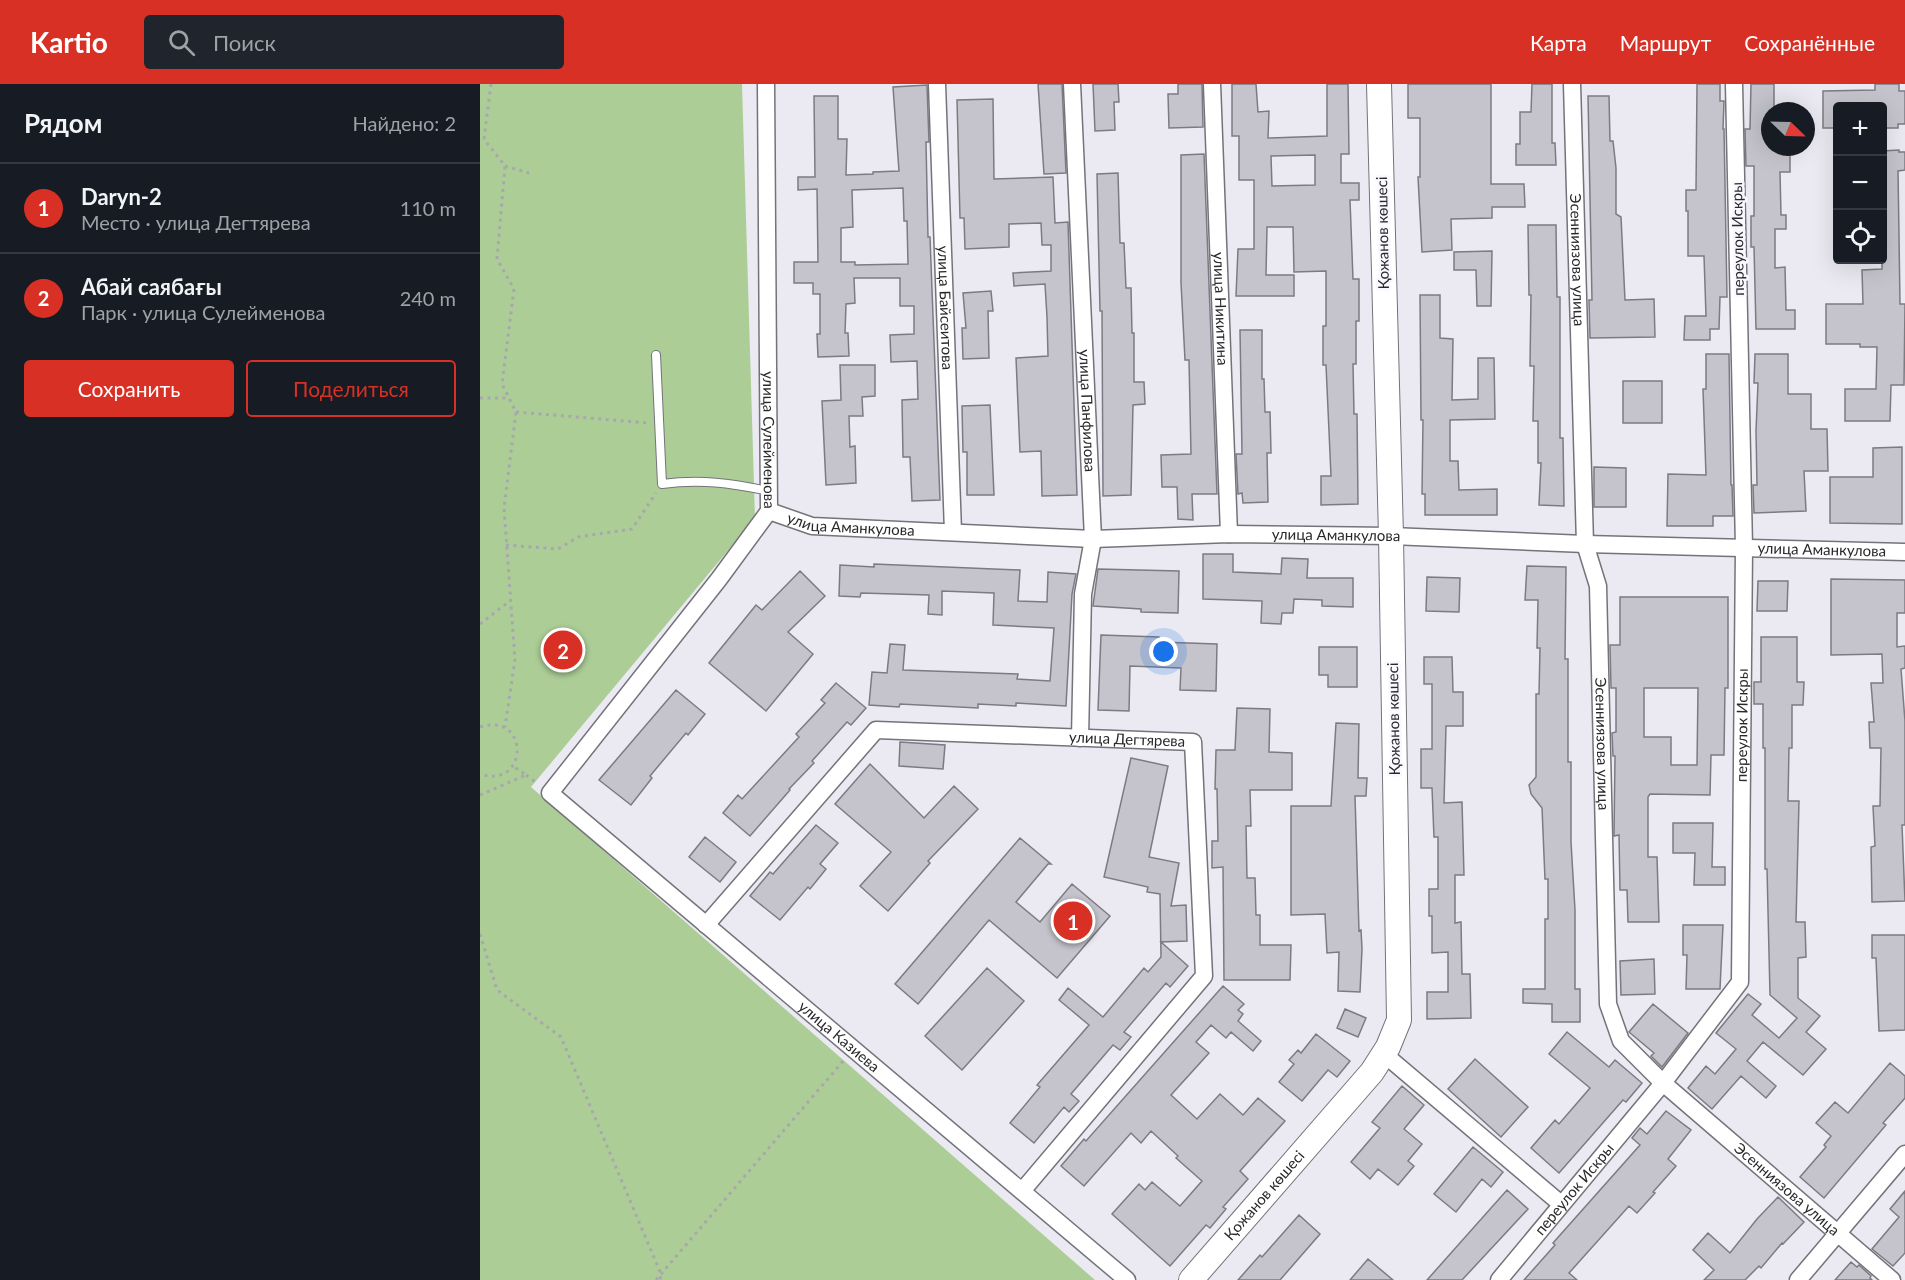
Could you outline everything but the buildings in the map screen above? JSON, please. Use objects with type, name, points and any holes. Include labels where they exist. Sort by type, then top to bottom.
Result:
[{"type":"main road","name":"Қожанов көшесі","points":[[1191,1280],[1372,1072],[1384,1054],[1399,1020],[1391,536],[1379,84]]},
{"type":"street","name":"улица Сулейменова","points":[[550,793],[719,579],[769,511],[766,84]]},
{"type":"street","name":"улица Байсеитова","points":[[937,84],[952,532]]},
{"type":"street","name":"улица Панфилова","points":[[1072,84],[1093,538],[1083,594],[1080,738]]},
{"type":"street","name":"улица Никитина","points":[[1212,84],[1229,534]]},
{"type":"street","name":"Эсенниязова улица","points":[[1572,84],[1585,544],[1598,586],[1608,1004],[1621,1041],[1663,1083],[1892,1280]]},
{"type":"street","name":"переулок Искры","points":[[1499,1280],[1663,1083],[1740,982],[1744,547],[1734,84]]},
{"type":"street","name":"улица Аманкулова","points":[[769,511],[812,526],[1093,538],[1229,534],[1391,536],[1585,544],[1905,552]]},
{"type":"street","name":"улица Дегтярева","points":[[706,925],[876,730],[1192,742],[1204,976],[1022,1191]]},
{"type":"street","name":"улица Казиева","points":[[550,793],[1127,1280]]},
{"type":"street","points":[[1384,1054],[1561,1204]]},
{"type":"street","points":[[1798,1280],[1905,1154]]},
{"type":"lane","points":[[656,355],[662,484],[690,481],[722,483],[769,491]]},
{"type":"path","points":[[491,84],[484,139],[505,166],[529,173]]},
{"type":"path","points":[[505,166],[497,259],[514,290],[502,384],[516,412],[504,508],[515,660],[505,727]]},
{"type":"path","points":[[480,398],[509,398]]},
{"type":"path","points":[[516,412],[659,424]]},
{"type":"path","points":[[506,545],[558,549],[579,537],[632,529],[662,484]]},
{"type":"path","points":[[480,624],[511,600]]},
{"type":"path","points":[[480,727],[488,724],[505,727],[516,740],[518,749],[513,766],[498,776],[480,774]]},
{"type":"path","points":[[480,795],[526,775],[513,766]]},
{"type":"path","points":[[480,934],[496,990],[561,1037],[661,1275]]},
{"type":"path","points":[[658,1280],[854,1049]]},
{"type":"green space","points":[[480,84],[742,84],[755,518],[531,787],[1095,1280],[480,1280]]},
{"type":"place","name":"Абай саябағы","points":[[563,650]]},
{"type":"place","name":"Daryn-2","points":[[1073,921]]}]
